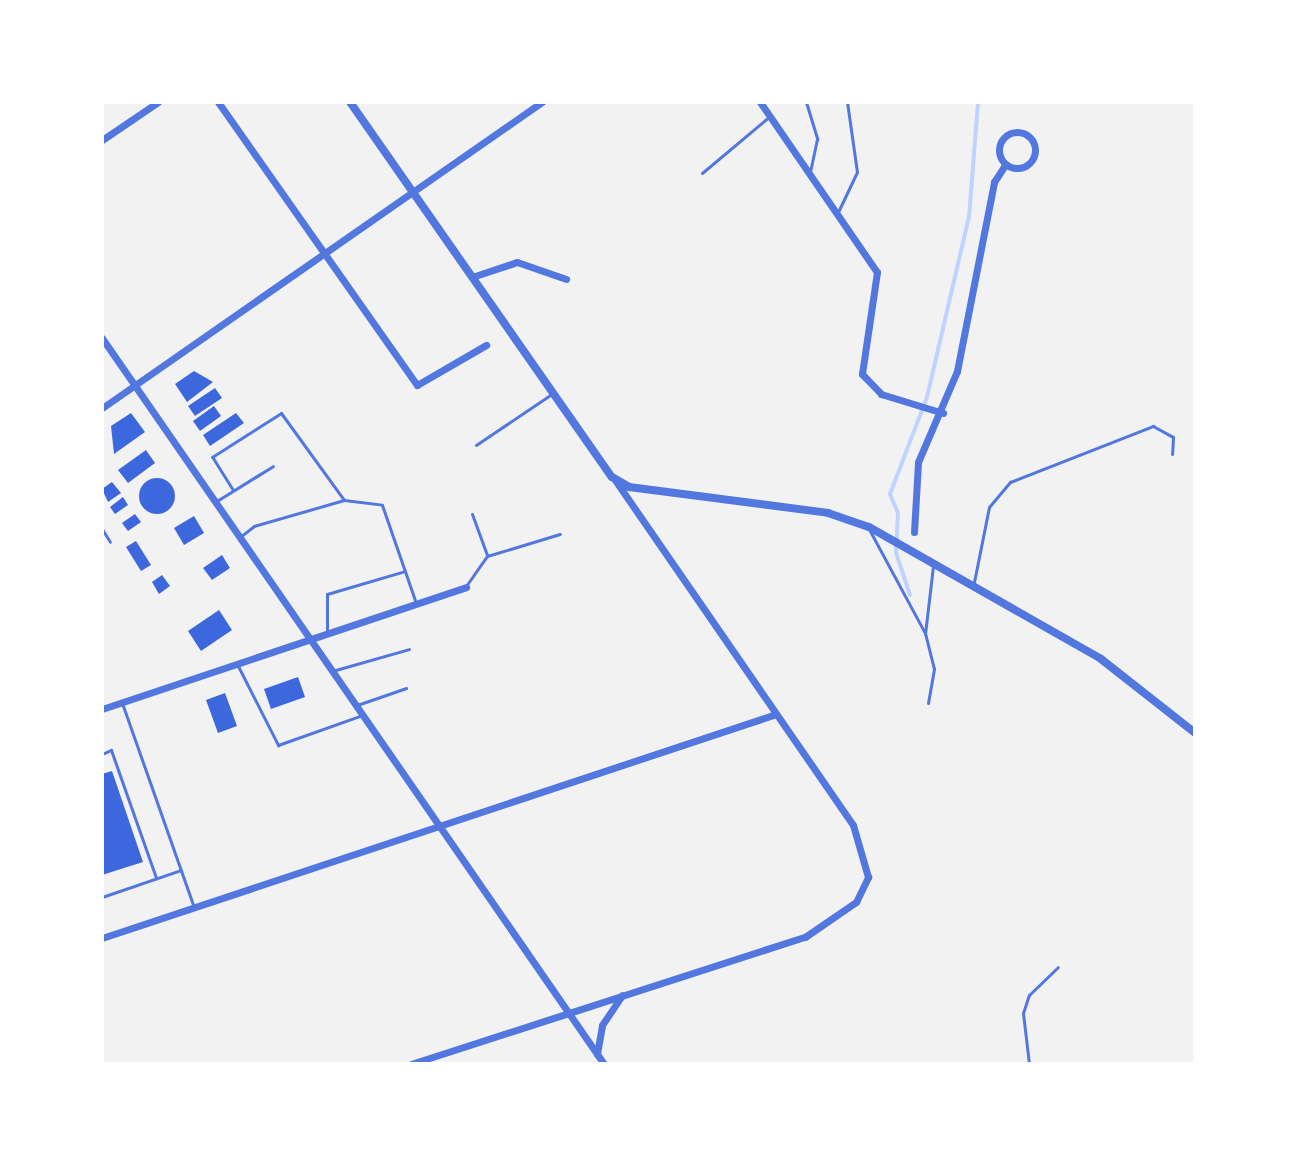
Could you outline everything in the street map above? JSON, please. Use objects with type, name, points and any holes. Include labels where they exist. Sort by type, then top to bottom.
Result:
[{"type":"street","points":[[102,140],[158,102]]},
{"type":"street","points":[[218,102],[417,385],[486,345]]},
{"type":"street","points":[[350,102],[853,825],[868,877],[856,902],[805,937],[411,1064]]},
{"type":"street","points":[[102,408],[542,102]]},
{"type":"street","points":[[760,102],[838,212],[879,286],[862,374],[881,394],[943,413]]},
{"type":"street","points":[[914,532],[918,462],[943,413],[994,182],[1005,165],[1031,161],[1031,137],[1019,131],[1002,138],[998,154],[1005,165]]},
{"type":"street","points":[[472,277],[517,262],[566,279]]},
{"type":"street","points":[[102,338],[332,671],[443,825],[604,1064]]},
{"type":"street","points":[[612,477],[629,487],[828,513],[869,527],[1101,659],[1195,733]]},
{"type":"street","points":[[102,709],[466,587]]},
{"type":"street","points":[[102,938],[776,714]]},
{"type":"street","points":[[597,1054],[602,1025],[623,994]]},
{"type":"lane","points":[[806,102],[817,139],[810,171]]},
{"type":"lane","points":[[838,212],[857,172],[847,102]]},
{"type":"lane","points":[[702,173],[770,116]]},
{"type":"lane","points":[[476,445],[553,392]]},
{"type":"lane","points":[[233,490],[212,457],[281,413],[344,500]]},
{"type":"lane","points":[[973,586],[989,507],[1010,482],[1153,426],[1173,437],[1172,454]]},
{"type":"lane","points":[[215,502],[273,466]]},
{"type":"lane","points":[[240,537],[254,526],[344,500],[382,505],[416,603]]},
{"type":"lane","points":[[472,514],[487,556]]},
{"type":"lane","points":[[869,527],[925,634],[934,669],[928,703]]},
{"type":"lane","points":[[102,529],[110,542]]},
{"type":"lane","points":[[466,587],[487,556],[560,534]]},
{"type":"lane","points":[[925,634],[934,563]]},
{"type":"lane","points":[[327,632],[327,594],[405,571]]},
{"type":"lane","points":[[332,671],[409,649]]},
{"type":"lane","points":[[237,662],[278,745],[364,715]]},
{"type":"lane","points":[[357,705],[406,688]]},
{"type":"lane","points":[[122,702],[194,907]]},
{"type":"lane","points":[[102,754],[111,750],[156,878]]},
{"type":"lane","points":[[102,897],[181,870]]},
{"type":"lane","points":[[1029,1064],[1023,1013],[1029,995],[1058,967]]},
{"type":"building","points":[[194,371],[213,382],[187,402],[175,384]]},
{"type":"building","points":[[215,388],[222,398],[195,416],[188,406]]},
{"type":"building","points":[[214,406],[221,416],[200,431],[193,421]]},
{"type":"building","points":[[131,413],[145,432],[114,454],[111,426]]},
{"type":"building","points":[[236,413],[244,423],[210,446],[203,435]]},
{"type":"building","points":[[146,450],[155,463],[128,483],[118,470]]},
{"type":"building","points":[[157,478],[170,483],[175,496],[170,509],[157,514],[144,509],[139,496],[144,483]]},
{"type":"building","points":[[112,482],[121,493],[108,502],[102,489]]},
{"type":"building","points":[[123,497],[128,505],[115,514],[110,507]]},
{"type":"building","points":[[135,514],[141,522],[128,531],[122,523]]},
{"type":"building","points":[[194,516],[204,533],[184,545],[174,528]]},
{"type":"building","points":[[136,541],[151,565],[141,571],[126,547]]},
{"type":"building","points":[[222,555],[230,568],[212,580],[203,568]]},
{"type":"building","points":[[162,575],[170,586],[159,594],[152,582]]},
{"type":"building","points":[[219,610],[232,630],[201,651],[188,631]]},
{"type":"building","points":[[298,677],[305,697],[271,709],[264,689]]},
{"type":"building","points":[[225,693],[237,726],[218,733],[206,700]]},
{"type":"building","points":[[112,771],[143,862],[102,875],[102,774]]},
{"type":"waterway","points":[[910,595],[896,553],[898,513],[890,494],[927,397],[969,217],[978,102]]}]
